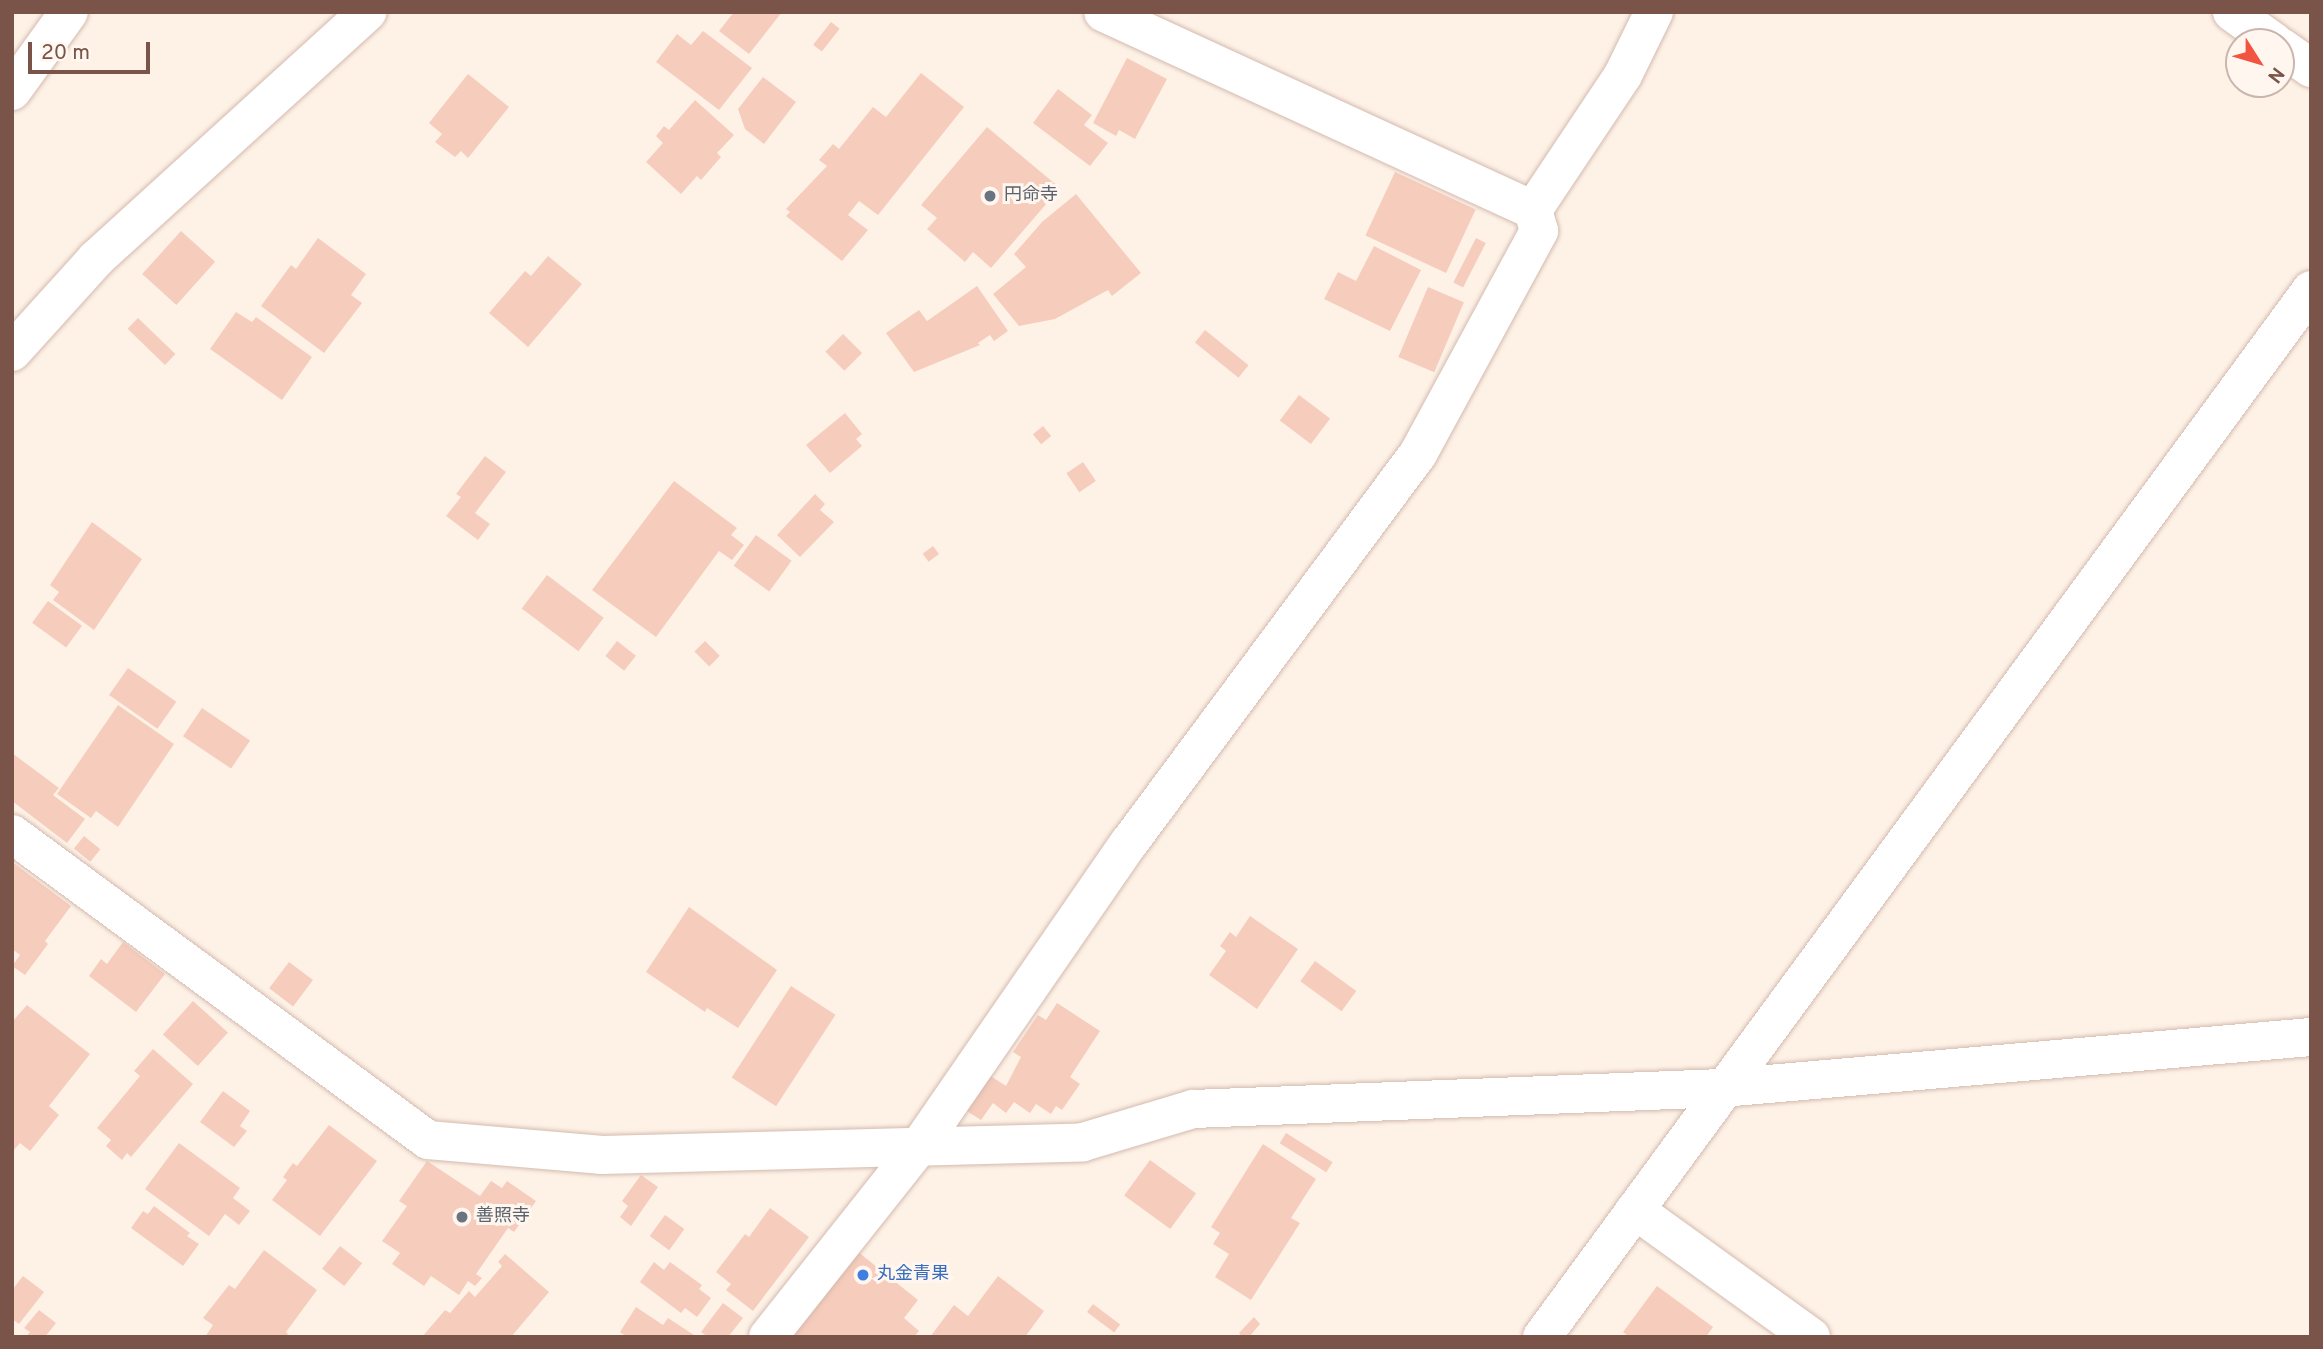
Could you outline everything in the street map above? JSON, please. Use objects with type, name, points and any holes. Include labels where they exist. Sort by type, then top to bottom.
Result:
[{"type":"street","points":[[12,90],[69,12]]},
{"type":"street","points":[[12,352],[96,258],[367,12]]},
{"type":"street","points":[[1103,12],[1533,210]]},
{"type":"street","points":[[768,1337],[921,1144],[1129,843],[1418,454],[1539,232],[1533,210],[1623,75],[1654,12]]},
{"type":"street","points":[[2232,12],[2254,28]]},
{"type":"street","points":[[2295,57],[2311,68]]},
{"type":"street","points":[[1542,1337],[1722,1088],[2311,290]]},
{"type":"street","points":[[12,834],[428,1140],[602,1155],[921,1144],[1083,1142],[1193,1109],[1722,1088],[2311,1037]]},
{"type":"street","points":[[1635,1210],[1811,1337]]},
{"type":"building","points":[[734,12],[782,12],[749,54],[719,31]]},
{"type":"building","points":[[831,22],[840,29],[822,52],[813,45]]},
{"type":"building","points":[[703,31],[752,68],[719,110],[656,62],[677,34],[691,45]]},
{"type":"building","points":[[1127,58],[1167,79],[1135,139],[1119,130],[1116,136],[1093,123]]},
{"type":"building","points":[[921,73],[964,107],[878,215],[859,201],[848,215],[868,230],[842,261],[786,216],[790,212],[786,209],[827,166],[819,160],[833,144],[839,149],[873,107],[886,117]]},
{"type":"building","points":[[468,74],[509,107],[468,158],[461,151],[455,157],[435,142],[442,134],[429,123]]},
{"type":"building","points":[[763,77],[796,102],[764,144],[745,129],[738,109]]},
{"type":"building","points":[[1058,89],[1092,115],[1084,125],[1108,143],[1090,166],[1033,123]]},
{"type":"building","points":[[695,100],[734,135],[717,153],[721,157],[701,180],[697,176],[681,194],[646,162],[663,143],[656,136],[664,126],[669,130]]},
{"type":"building","name":"円命寺","points":[[987,127],[1060,188],[991,268],[973,252],[965,262],[927,229],[937,218],[921,205]]},
{"type":"building","points":[[1395,172],[1476,210],[1446,273],[1365,235]]},
{"type":"building","points":[[1076,194],[1141,273],[1112,296],[1108,290],[1055,319],[1019,326],[993,294],[1026,267],[1014,254],[1042,222]]},
{"type":"building","points":[[181,231],[215,262],[176,305],[142,274]]},
{"type":"building","points":[[318,238],[366,274],[351,295],[362,303],[324,353],[261,306],[291,265],[296,269]]},
{"type":"building","points":[[1476,238],[1486,243],[1463,288],[1453,283]]},
{"type":"building","points":[[1374,246],[1421,270],[1390,331],[1324,299],[1338,272],[1356,281]]},
{"type":"building","points":[[548,256],[582,284],[528,347],[489,313],[525,271],[531,276]]},
{"type":"building","points":[[977,286],[1008,331],[994,341],[990,335],[978,343],[980,345],[914,372],[886,333],[919,310],[927,321]]},
{"type":"building","points":[[1428,287],[1464,302],[1434,372],[1398,357]]},
{"type":"building","points":[[236,312],[252,322],[256,317],[312,357],[282,400],[210,349]]},
{"type":"building","points":[[138,318],[175,354],[165,365],[128,329]]},
{"type":"building","points":[[1205,330],[1249,365],[1238,378],[1195,342]]},
{"type":"building","points":[[843,334],[862,353],[844,371],[825,352]]},
{"type":"building","points":[[1299,395],[1330,418],[1311,444],[1280,421]]},
{"type":"building","points":[[845,413],[862,434],[856,439],[862,446],[830,473],[806,445]]},
{"type":"building","points":[[1043,426],[1051,436],[1041,444],[1033,434]]},
{"type":"building","points":[[485,456],[506,472],[475,513],[490,524],[478,540],[446,516],[461,497],[456,494]]},
{"type":"building","points":[[1083,462],[1096,481],[1079,492],[1066,473]]},
{"type":"building","points":[[674,481],[737,528],[731,535],[744,545],[732,560],[719,551],[656,637],[592,590]]},
{"type":"building","points":[[815,494],[825,504],[820,510],[834,522],[800,557],[777,535]]},
{"type":"building","points":[[92,522],[142,559],[94,630],[53,600],[59,592],[50,585]]},
{"type":"building","points":[[756,535],[792,561],[769,592],[734,566]]},
{"type":"building","points":[[933,546],[939,554],[929,562],[923,554]]},
{"type":"building","points":[[547,575],[604,618],[578,651],[522,609]]},
{"type":"building","points":[[48,601],[82,626],[66,648],[32,623]]},
{"type":"building","points":[[617,641],[636,656],[624,671],[605,656]]},
{"type":"building","points":[[705,641],[720,656],[709,666],[694,652]]},
{"type":"building","points":[[128,668],[176,702],[157,729],[109,695]]},
{"type":"building","points":[[118,705],[174,744],[118,827],[96,811],[91,818],[57,794]]},
{"type":"building","points":[[202,708],[250,740],[231,769],[183,736]]},
{"type":"building","points":[[12,753],[59,788],[53,795],[85,819],[67,843],[12,801]]},
{"type":"building","points":[[84,836],[100,849],[90,862],[74,848]]},
{"type":"building","points":[[12,862],[71,906],[45,941],[48,944],[25,975],[12,966],[20,955],[12,949]]},
{"type":"building","points":[[689,907],[777,970],[738,1028],[707,1008],[705,1012],[646,972]]},
{"type":"building","points":[[1250,916],[1298,949],[1257,1009],[1209,975],[1226,951],[1220,946],[1230,932],[1236,937]]},
{"type":"building","points":[[123,942],[165,974],[136,1012],[89,976],[101,959],[107,964]]},
{"type":"building","points":[[1315,961],[1356,991],[1342,1011],[1300,981]]},
{"type":"building","points":[[289,962],[313,980],[293,1006],[269,988]]},
{"type":"building","points":[[791,986],[835,1015],[776,1106],[732,1077]]},
{"type":"building","points":[[193,1001],[228,1032],[198,1066],[163,1034]]},
{"type":"building","points":[[1057,1003],[1100,1031],[1070,1077],[1080,1084],[1062,1110],[1056,1106],[1051,1114],[1036,1104],[1030,1113],[1014,1102],[1006,1113],[993,1103],[981,1120],[965,1110],[989,1075],[1006,1086],[1021,1057],[1013,1052],[1038,1015],[1046,1020]]},
{"type":"building","points":[[27,1005],[90,1054],[49,1106],[59,1115],[30,1151],[20,1143],[12,1152],[12,1022]]},
{"type":"building","points":[[153,1049],[193,1084],[131,1157],[127,1153],[122,1160],[106,1146],[111,1140],[97,1128],[140,1076],[134,1071]]},
{"type":"building","points":[[223,1091],[250,1111],[240,1126],[247,1131],[234,1147],[200,1122]]},
{"type":"building","points":[[329,1125],[377,1161],[320,1236],[272,1200],[287,1180],[283,1177],[293,1163],[297,1166]]},
{"type":"building","points":[[1286,1133],[1333,1162],[1326,1172],[1280,1143]]},
{"type":"building","points":[[179,1143],[240,1188],[233,1198],[250,1211],[239,1225],[225,1214],[209,1236],[145,1189]]},
{"type":"building","points":[[1263,1144],[1316,1179],[1291,1218],[1300,1223],[1251,1300],[1215,1277],[1229,1254],[1213,1244],[1220,1233],[1211,1227]]},
{"type":"building","points":[[1150,1160],[1196,1194],[1170,1229],[1124,1196]]},
{"type":"building","name":"善照寺","points":[[427,1161],[480,1196],[491,1181],[502,1188],[507,1181],[536,1201],[514,1232],[508,1228],[476,1274],[482,1278],[475,1286],[468,1281],[459,1295],[431,1276],[424,1286],[392,1264],[400,1253],[382,1241],[407,1206],[399,1201]]},
{"type":"building","points":[[641,1175],[658,1187],[631,1226],[620,1217],[628,1206],[622,1201]]},
{"type":"building","points":[[154,1206],[190,1233],[187,1236],[199,1244],[183,1266],[131,1228],[143,1211],[148,1214]]},
{"type":"building","points":[[770,1208],[809,1237],[753,1311],[726,1290],[731,1284],[716,1272],[745,1234],[749,1237]]},
{"type":"building","points":[[665,1215],[684,1229],[669,1250],[650,1236]]},
{"type":"building","points":[[340,1246],[362,1263],[344,1286],[322,1269]]},
{"type":"building","points":[[264,1250],[317,1290],[286,1332],[288,1334],[285,1337],[205,1337],[213,1325],[203,1318],[229,1285],[235,1289]]},
{"type":"building","name":"丸金青果","points":[[857,1251],[918,1300],[904,1318],[919,1331],[914,1337],[789,1337]]},
{"type":"building","points":[[505,1254],[549,1292],[511,1337],[422,1337],[445,1310],[450,1313],[469,1291],[475,1297],[502,1266],[498,1262]]},
{"type":"building","points":[[654,1262],[664,1270],[670,1262],[702,1285],[699,1289],[711,1298],[697,1317],[685,1308],[681,1313],[640,1282]]},
{"type":"building","points":[[23,1276],[44,1292],[19,1324],[12,1319],[12,1290]]},
{"type":"building","points":[[998,1276],[1044,1311],[1025,1337],[930,1337],[954,1305],[968,1316]]},
{"type":"building","points":[[1657,1286],[1713,1327],[1706,1337],[1629,1337],[1623,1332]]},
{"type":"building","points":[[723,1303],[743,1318],[728,1337],[708,1337],[701,1332]]},
{"type":"building","points":[[1093,1304],[1120,1324],[1114,1332],[1087,1312]]},
{"type":"building","points":[[636,1307],[663,1325],[668,1318],[697,1337],[627,1337],[620,1332]]},
{"type":"building","points":[[39,1310],[56,1323],[45,1337],[26,1337],[30,1332],[24,1328]]},
{"type":"building","points":[[1254,1317],[1260,1324],[1249,1337],[1242,1337],[1239,1333]]},
{"type":"place","name":"円命寺","points":[[990,196]]},
{"type":"place","name":"善照寺","points":[[462,1217]]},
{"type":"place","name":"丸金青果","points":[[863,1275]]}]
